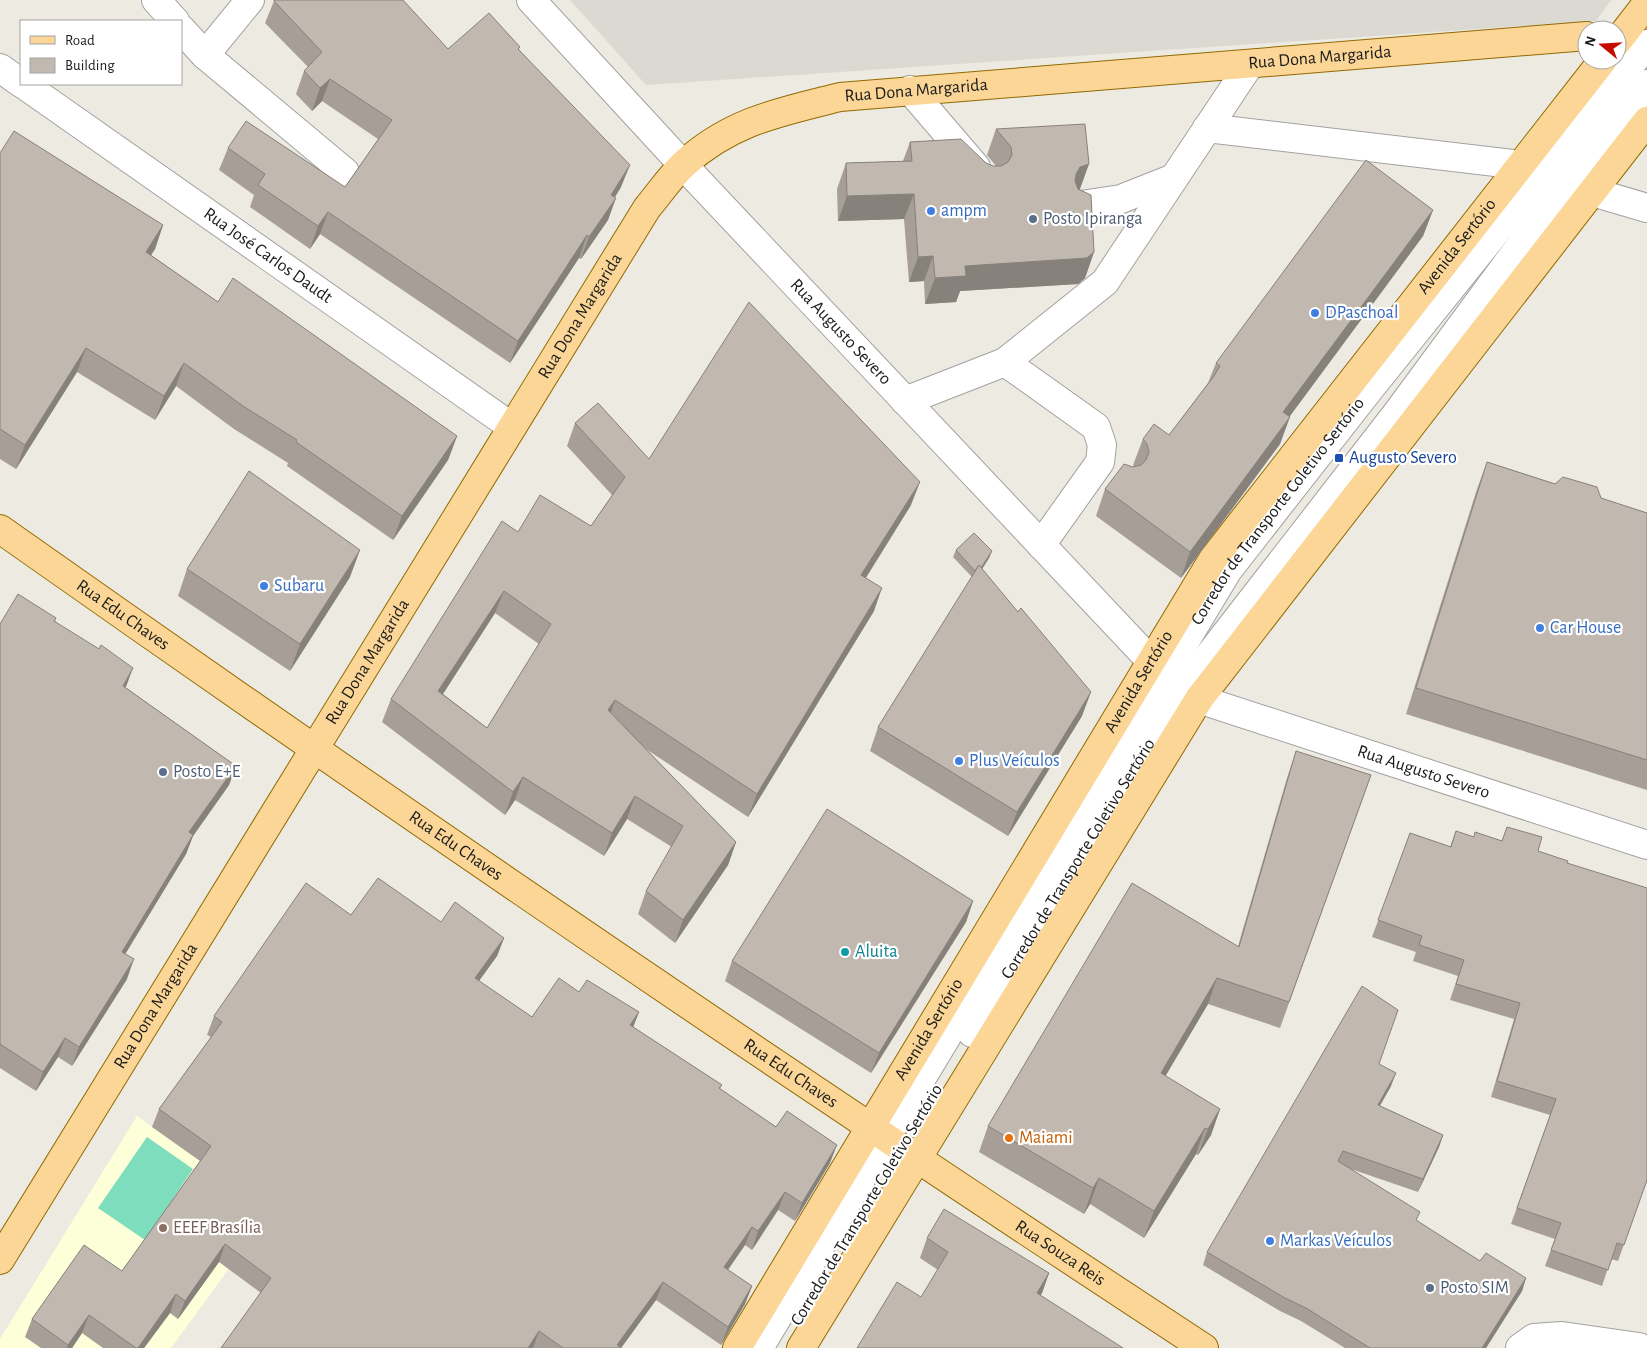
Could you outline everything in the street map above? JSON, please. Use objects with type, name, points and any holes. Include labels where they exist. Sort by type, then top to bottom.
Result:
[{"type":"main road","points":[[1630,37],[1647,3]]},
{"type":"main road","name":"Rua Dona Margarida","points":[[0,1260],[646,208],[683,165],[739,125],[789,109],[840,97],[1577,37]]},
{"type":"main road","name":"Avenida Sertório","points":[[738,1348],[894,1144],[1174,683],[1218,540],[1521,165],[1595,70]]},
{"type":"main road","name":"Avenida Sertório","points":[[801,1348],[894,1144],[1174,683],[1579,188],[1647,121]]},
{"type":"main road","name":"Rua Edu Chaves","points":[[0,529],[314,750],[894,1144]]},
{"type":"main road","name":"Rua Souza Reis","points":[[894,1144],[1204,1348]]},
{"type":"street","points":[[156,0],[174,20]]},
{"type":"street","points":[[204,55],[250,0]]},
{"type":"street","name":"Rua Augusto Severo","points":[[531,0],[905,401],[1174,683],[1647,845]]},
{"type":"street","points":[[182,30],[204,55],[344,172]]},
{"type":"street","name":"Corredor de Transporte Coletivo Sertório","points":[[1174,683],[1228,570],[1374,383],[1630,37]]},
{"type":"street","points":[[905,401],[1005,362],[1105,282],[1250,64]]},
{"type":"street","name":"Rua José Carlos Daudt","points":[[0,68],[20,82]]},
{"type":"street","points":[[1647,84],[1579,188],[1647,208]]},
{"type":"street","name":"Rua José Carlos Daudt","points":[[25,85],[512,427]]},
{"type":"street","points":[[910,90],[960,151],[986,177]]},
{"type":"street","points":[[1208,128],[1521,165]]},
{"type":"street","points":[[1081,205],[1122,199],[1174,178]]},
{"type":"street","points":[[1005,362],[1096,428],[1102,446],[1100,462],[1041,545]]},
{"type":"street","points":[[1100,462],[1124,478]]},
{"type":"street","name":"Corredor de Transporte Coletivo Sertório","points":[[759,1348],[894,1144]]},
{"type":"street","name":"Corredor de Transporte Coletivo Sertório","points":[[780,1348],[894,1144]]},
{"type":"street","points":[[1520,1348],[1534,1338],[1562,1336],[1642,1339]]},
{"type":"shaded area","points":[[570,0],[1611,0],[1597,20],[1577,20],[1577,22],[646,85]]},
{"type":"shaded area","name":"EEEF Brasília","points":[[137,1116],[271,1211],[171,1348],[0,1348],[0,1339]]},
{"type":"green space","points":[[147,1137],[193,1169],[145,1240],[98,1208]]},
{"type":"building","points":[[274,0],[403,0],[448,49],[489,13],[520,47],[518,49],[630,165],[611,195],[616,198],[589,237],[587,235],[518,341],[328,212],[318,226],[258,185],[265,174],[228,148],[246,121],[345,187],[392,120],[330,79],[320,88],[304,71],[322,52]]},
{"type":"building","points":[[1085,124],[1089,164],[1080,167],[1075,181],[1078,189],[1091,195],[1094,252],[1087,258],[965,266],[966,276],[935,278],[933,256],[918,257],[914,194],[847,196],[846,163],[912,161],[910,142],[961,139],[986,163],[993,166],[1001,166],[1008,162],[1012,155],[1011,147],[996,129]]},
{"type":"building","points":[[14,131],[163,225],[146,252],[218,302],[233,278],[457,436],[402,516],[296,442],[297,440],[243,406],[184,363],[164,396],[86,348],[25,445],[0,429],[0,153]]},
{"type":"building","name":"DPaschoal","points":[[1366,160],[1433,210],[1283,412],[1290,417],[1190,552],[1105,489],[1124,464],[1133,467],[1141,465],[1146,460],[1149,452],[1147,444],[1143,439],[1154,424],[1169,435],[1214,376],[1220,366],[1216,363]]},
{"type":"building","points":[[749,302],[920,482],[861,575],[882,588],[757,794],[615,700],[608,710],[736,842],[683,920],[646,891],[683,826],[635,796],[612,833],[523,777],[513,792],[391,699],[502,521],[518,532],[540,495],[591,526],[625,477],[575,423],[598,403],[649,459]],"holes":[[[504,591],[551,624],[487,728],[438,691]]]},
{"type":"building","name":"Car House","points":[[1487,462],[1555,484],[1563,477],[1597,487],[1601,498],[1647,513],[1647,760],[1416,688]]},
{"type":"building","name":"Subaru","points":[[249,471],[360,550],[300,644],[187,569]]},
{"type":"building","points":[[974,533],[992,551],[981,568],[979,565],[975,571],[956,550]]},
{"type":"building","points":[[979,565],[1018,612],[1021,608],[1091,692],[1017,812],[878,727]]},
{"type":"building","points":[[18,594],[56,618],[54,621],[99,649],[101,645],[133,668],[123,686],[236,766],[189,832],[193,835],[122,952],[134,959],[79,1047],[65,1038],[43,1072],[0,1044],[0,624]]},
{"type":"building","points":[[1296,751],[1371,775],[1289,1002],[1217,978],[1161,1073],[1220,1109],[1208,1129],[1205,1128],[1154,1211],[1099,1178],[1093,1188],[988,1126],[1132,883],[1239,947]]},
{"type":"building","name":"Aluita","points":[[827,809],[973,901],[879,1053],[732,961]]},
{"type":"building","points":[[1507,827],[1542,837],[1538,851],[1568,861],[1567,863],[1647,888],[1647,1180],[1624,1245],[1617,1243],[1608,1270],[1551,1250],[1561,1223],[1517,1208],[1556,1099],[1497,1081],[1520,1003],[1456,984],[1464,960],[1419,945],[1422,936],[1378,920],[1410,833],[1451,847],[1456,831],[1474,837],[1475,832],[1502,841]]},
{"type":"building","points":[[378,878],[441,922],[455,902],[504,938],[475,978],[532,1017],[559,978],[579,992],[587,980],[639,1012],[630,1025],[722,1085],[719,1088],[776,1127],[787,1111],[837,1145],[802,1203],[785,1192],[758,1231],[752,1227],[724,1267],[752,1286],[728,1327],[663,1282],[617,1345],[621,1348],[563,1348],[539,1331],[528,1348],[221,1348],[271,1278],[225,1244],[185,1301],[176,1294],[138,1348],[89,1315],[68,1345],[32,1319],[84,1245],[122,1271],[211,1146],[159,1109],[222,1022],[214,1016],[306,883],[351,915]]},
{"type":"building","points":[[1362,986],[1398,1010],[1379,1064],[1396,1073],[1378,1105],[1443,1135],[1423,1179],[1343,1151],[1338,1161],[1420,1212],[1416,1220],[1480,1261],[1486,1253],[1526,1278],[1482,1348],[1370,1348],[1306,1308],[1285,1298],[1207,1252]]},
{"type":"building","points":[[944,1209],[1049,1273],[1037,1293],[1123,1348],[857,1348],[897,1282],[921,1297],[948,1252],[927,1238]]},
{"type":"place","name":"ampm","points":[[931,211]]},
{"type":"place","name":"Posto Ipiranga","points":[[1033,219]]},
{"type":"place","name":"DPaschoal","points":[[1315,313]]},
{"type":"place","name":"Augusto Severo","points":[[1339,458]]},
{"type":"place","name":"Subaru","points":[[264,586]]},
{"type":"place","name":"Car House","points":[[1540,628]]},
{"type":"place","name":"Plus Veículos","points":[[959,761]]},
{"type":"place","name":"Posto E+E","points":[[163,772]]},
{"type":"place","name":"Aluita","points":[[845,952]]},
{"type":"place","name":"Maiami","points":[[1009,1138]]},
{"type":"place","name":"EEEF Brasília","points":[[163,1228]]},
{"type":"place","name":"Markas Veículos","points":[[1270,1241]]},
{"type":"place","name":"Posto SIM","points":[[1430,1288]]}]
